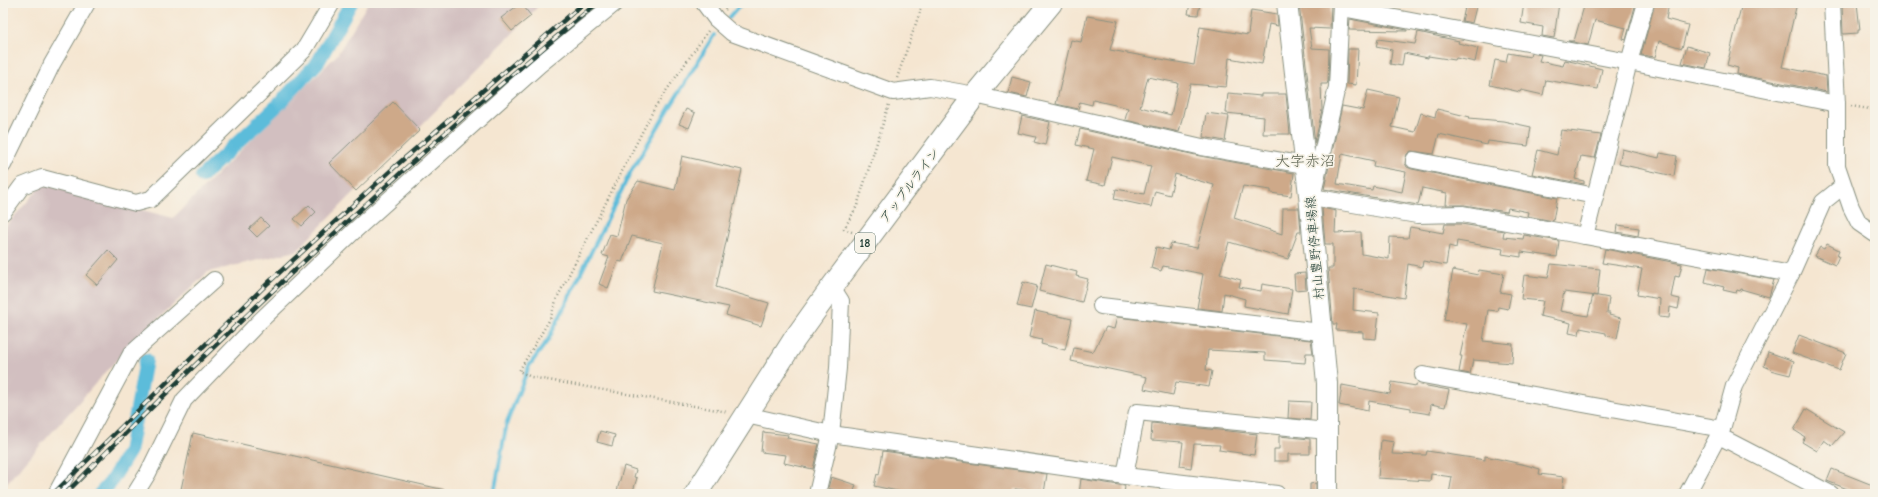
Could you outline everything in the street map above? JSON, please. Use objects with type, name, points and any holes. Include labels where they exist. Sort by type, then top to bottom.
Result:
[{"type":"highway","name":"アップルライン","points":[[696,494],[794,340],[832,287],[975,95],[1051,3]]},
{"type":"main road","name":"村山豊野停車場線","points":[[1287,3],[1311,202],[1321,332],[1327,383],[1327,494]]},
{"type":"street","points":[[3,165],[52,64],[87,3]]},
{"type":"street","points":[[3,212],[22,186],[42,178],[136,203],[151,199],[304,50],[332,3]]},
{"type":"street","points":[[135,494],[148,473],[184,400],[255,327],[353,232],[539,65],[615,3]]},
{"type":"street","points":[[704,3],[716,19],[732,33],[893,92],[930,88],[975,95],[1202,147],[1306,165]]},
{"type":"street","points":[[1585,236],[1629,62],[1646,3]]},
{"type":"street","points":[[1832,3],[1837,104],[1837,166],[1843,186],[1859,223],[1875,234]]},
{"type":"street","points":[[1791,274],[1462,214],[1417,215],[1311,202],[1337,87],[1342,6],[1837,104]]},
{"type":"street","points":[[1414,160],[1596,196]]},
{"type":"street","points":[[1688,494],[1721,433],[1734,386],[1791,274],[1823,202],[1843,186]]},
{"type":"street","points":[[56,494],[131,354],[214,280]]},
{"type":"street","points":[[817,494],[831,434],[838,368],[841,301],[832,287]]},
{"type":"street","points":[[1101,306],[1321,332]]},
{"type":"street","points":[[1423,375],[1721,433],[1830,494]]},
{"type":"street","points":[[1125,476],[1137,412],[1327,431]]},
{"type":"street","points":[[746,415],[831,434],[1125,476],[1278,494]]},
{"type":"path","points":[[868,239],[844,229],[857,206],[923,3]]},
{"type":"path","points":[[716,19],[655,107],[557,298],[550,319],[519,371],[531,376],[746,415]]},
{"type":"path","points":[[1837,104],[1875,110]]},
{"type":"shaded area","points":[[368,3],[541,3],[296,251],[208,272],[128,347],[3,487],[3,229],[43,184],[173,218],[337,55]]},
{"type":"building","points":[[521,3],[531,16],[512,31],[501,18]]},
{"type":"building","points":[[1190,3],[1200,4],[1198,15],[1188,14]]},
{"type":"building","points":[[1299,3],[1331,3],[1330,29],[1309,28],[1312,48],[1329,49],[1328,81],[1327,84],[1321,84],[1322,110],[1315,143]]},
{"type":"building","points":[[1466,3],[1477,3],[1472,23],[1462,21]]},
{"type":"building","points":[[1524,3],[1559,3],[1554,38],[1542,36],[1543,27],[1521,23]]},
{"type":"building","points":[[1585,3],[1636,3],[1626,40],[1623,39],[1626,28],[1595,20],[1588,45],[1568,41],[1574,41]]},
{"type":"building","points":[[1655,3],[1669,3],[1666,19],[1688,25],[1682,48],[1659,41],[1655,57],[1641,55]]},
{"type":"building","points":[[1742,3],[1797,3],[1782,67],[1826,76],[1827,92],[1737,74],[1738,68],[1727,65]]},
{"type":"building","points":[[1842,3],[1857,3],[1860,30],[1858,30],[1858,33],[1843,34]]},
{"type":"building","points":[[1251,10],[1277,14],[1278,26],[1269,24],[1262,64],[1229,58],[1226,87],[1190,84],[1179,132],[1125,120],[1128,108],[1093,100],[1092,105],[1080,102],[1078,109],[1056,104],[1071,40],[1081,42],[1087,16],[1118,21],[1110,50],[1194,65],[1200,27],[1248,35]],"holes":[[[1148,77],[1178,83],[1171,115],[1140,107]]]},
{"type":"building","points":[[1350,19],[1407,30],[1407,31],[1349,30]]},
{"type":"building","points":[[1418,32],[1459,41],[1458,43],[1478,48],[1475,62],[1456,58],[1455,60],[1428,56],[1428,58],[1404,53],[1402,66],[1390,64],[1392,50],[1376,47],[1378,39],[1415,44]]},
{"type":"building","points":[[1687,46],[1710,53],[1706,68],[1682,63]]},
{"type":"building","points":[[1348,49],[1358,49],[1356,85],[1347,84]]},
{"type":"building","points":[[1508,53],[1530,57],[1531,53],[1541,55],[1539,61],[1563,66],[1565,60],[1602,69],[1598,89],[1546,80],[1543,95],[1521,90],[1520,92],[1490,85],[1495,60],[1506,62]]},
{"type":"building","points":[[1012,77],[1031,82],[1027,97],[1008,93]]},
{"type":"building","points":[[1368,90],[1399,97],[1392,127],[1415,132],[1421,113],[1435,117],[1437,109],[1470,117],[1469,118],[1503,121],[1531,127],[1528,146],[1488,141],[1487,145],[1439,134],[1434,154],[1411,151],[1407,154],[1405,163],[1407,167],[1412,169],[1557,198],[1553,221],[1527,216],[1528,212],[1508,208],[1507,212],[1464,205],[1446,205],[1447,193],[1422,188],[1418,205],[1324,189],[1342,106],[1363,110]],"holes":[[[1342,154],[1374,161],[1373,166],[1406,172],[1402,192],[1373,186],[1372,190],[1337,184]]]},
{"type":"building","points":[[1228,93],[1261,96],[1261,94],[1286,94],[1290,134],[1263,134],[1264,117],[1226,113]]},
{"type":"building","points":[[393,102],[420,130],[356,191],[329,163]]},
{"type":"building","points":[[686,109],[695,113],[689,128],[679,124]]},
{"type":"building","points":[[1206,113],[1229,116],[1225,141],[1203,137]]},
{"type":"building","points":[[1022,116],[1050,122],[1045,145],[1034,142],[1036,137],[1018,133]]},
{"type":"building","points":[[1080,129],[1200,156],[1294,173],[1291,196],[1271,193],[1271,190],[1243,186],[1234,218],[1282,234],[1283,208],[1299,208],[1301,232],[1298,232],[1288,259],[1229,242],[1220,274],[1241,280],[1239,287],[1261,291],[1262,284],[1292,289],[1288,314],[1244,306],[1245,299],[1224,293],[1222,311],[1197,308],[1203,274],[1163,266],[1161,271],[1151,268],[1156,247],[1169,250],[1171,243],[1197,248],[1214,185],[1175,174],[1170,195],[1155,191],[1151,207],[1114,199],[1116,189],[1144,194],[1151,166],[1112,157],[1105,185],[1086,181],[1094,149],[1076,145]]},
{"type":"building","points":[[1561,130],[1601,135],[1595,158],[1581,156],[1575,179],[1584,181],[1584,184],[1532,174],[1538,150],[1557,155]]},
{"type":"building","points":[[1622,149],[1659,158],[1660,153],[1677,156],[1674,176],[1619,164]]},
{"type":"building","points":[[682,156],[742,170],[716,287],[769,303],[761,326],[726,315],[729,307],[652,291],[663,243],[632,236],[622,262],[618,261],[608,288],[599,284],[609,257],[602,255],[610,234],[617,236],[626,199],[638,181],[675,190]]},
{"type":"building","points":[[309,205],[316,212],[302,226],[294,219]]},
{"type":"building","points":[[1322,208],[1336,211],[1335,233],[1361,232],[1362,254],[1389,259],[1390,237],[1408,238],[1410,227],[1443,233],[1445,224],[1461,224],[1504,231],[1503,237],[1523,239],[1524,235],[1559,241],[1557,257],[1521,252],[1521,257],[1502,254],[1503,249],[1457,241],[1456,248],[1449,246],[1446,265],[1423,261],[1422,267],[1408,264],[1404,298],[1354,289],[1353,310],[1379,313],[1376,339],[1363,338],[1363,332],[1336,330],[1337,324],[1333,324],[1328,268],[1333,268],[1333,244],[1325,244]]},
{"type":"building","points":[[261,218],[269,226],[257,237],[249,229]]},
{"type":"building","points":[[1618,225],[1639,228],[1638,236],[1617,232]]},
{"type":"building","points":[[1827,244],[1839,250],[1837,255],[1839,256],[1835,265],[1815,256],[1820,247],[1824,249]]},
{"type":"building","points":[[1605,249],[1682,264],[1679,277],[1675,276],[1671,297],[1680,299],[1678,309],[1670,307],[1669,318],[1659,317],[1660,299],[1637,295],[1642,269],[1602,263]]},
{"type":"building","points":[[108,250],[118,260],[97,285],[86,275]]},
{"type":"building","points":[[1046,264],[1077,272],[1076,276],[1088,279],[1082,302],[1039,291]]},
{"type":"building","points":[[1551,264],[1600,269],[1597,296],[1609,298],[1607,313],[1610,313],[1609,315],[1621,318],[1617,338],[1606,335],[1606,333],[1580,328],[1579,335],[1569,333],[1571,323],[1540,316],[1543,301],[1521,299],[1524,275],[1548,278]],"holes":[[[1564,292],[1593,296],[1588,316],[1560,311]]]},
{"type":"building","points":[[1708,268],[1774,280],[1769,297],[1741,289],[1740,291],[1737,290],[1736,293],[1723,290],[1724,287],[1705,282]]},
{"type":"building","points":[[1453,270],[1478,275],[1479,270],[1504,274],[1500,292],[1511,294],[1508,309],[1498,307],[1497,311],[1488,310],[1483,341],[1513,344],[1512,363],[1473,360],[1470,374],[1459,372],[1462,356],[1460,356],[1467,324],[1444,320]]},
{"type":"building","points":[[1305,273],[1306,289],[1295,290],[1294,274]]},
{"type":"building","points":[[1023,282],[1037,286],[1031,309],[1017,306]]},
{"type":"building","points":[[1035,311],[1072,319],[1065,350],[1041,344],[1042,340],[1029,337]]},
{"type":"building","points":[[1117,317],[1311,340],[1313,353],[1306,353],[1305,363],[1265,360],[1265,353],[1208,350],[1206,370],[1212,371],[1209,387],[1176,382],[1173,395],[1144,389],[1147,377],[1071,361],[1074,348],[1093,352],[1106,327],[1114,329]]},
{"type":"building","points":[[1799,335],[1846,353],[1839,370],[1792,353]]},
{"type":"building","points":[[1768,352],[1794,361],[1790,375],[1770,370],[1771,369],[1764,366]]},
{"type":"building","points":[[1392,382],[1416,386],[1416,384],[1449,390],[1445,407],[1431,404],[1430,414],[1411,411],[1411,408],[1369,401],[1368,411],[1339,405],[1342,385],[1390,394]]},
{"type":"building","points":[[1289,401],[1311,402],[1310,420],[1288,418]]},
{"type":"building","points":[[1806,409],[1844,432],[1832,446],[1824,440],[1817,451],[1802,442],[1805,437],[1794,430]]},
{"type":"building","points":[[1152,423],[1257,434],[1254,455],[1219,450],[1220,445],[1194,444],[1191,468],[1180,466],[1183,442],[1151,440]]},
{"type":"building","points":[[600,431],[615,435],[612,446],[597,442]]},
{"type":"building","points":[[763,432],[788,435],[787,438],[819,444],[813,469],[784,463],[786,455],[761,452]]},
{"type":"building","points":[[193,433],[445,490],[445,494],[180,494]]},
{"type":"building","points":[[1279,436],[1310,439],[1310,454],[1288,454],[1288,461],[1274,461],[1274,449],[1279,449]]},
{"type":"building","points":[[1381,440],[1394,442],[1392,454],[1426,455],[1427,451],[1485,460],[1485,456],[1540,469],[1539,474],[1564,477],[1562,494],[1532,491],[1532,494],[1449,494],[1452,477],[1431,474],[1430,481],[1378,478]]},
{"type":"building","points":[[883,451],[1047,474],[1044,493],[1015,489],[1014,494],[911,494],[874,486],[877,474],[879,475]]},
{"type":"building","points":[[624,466],[636,470],[634,477],[637,478],[632,494],[616,494]]},
{"type":"building","points":[[1832,469],[1875,486],[1875,494],[1860,494],[1827,481]]},
{"type":"building","points":[[831,477],[856,485],[853,494],[847,494],[828,488]]},
{"type":"building","points":[[1081,479],[1125,486],[1124,494],[1079,494]]},
{"type":"building","points":[[1316,483],[1316,494],[1310,494],[1310,484]]},
{"type":"waterway","points":[[202,176],[280,103],[318,62],[351,3]]},
{"type":"waterway","points":[[729,18],[742,3]]},
{"type":"waterway","points":[[492,494],[495,488],[507,422],[529,366],[548,340],[630,173],[714,35]]},
{"type":"waterway","points":[[100,494],[110,483],[129,452],[146,360]]},
{"type":"railway","points":[[53,494],[268,283],[398,164],[584,3]]},
{"type":"railway","points":[[65,494],[194,366],[325,242],[459,120],[597,3]]},
{"type":"district","name":"大字赤沼","points":[[1305,161]]}]
